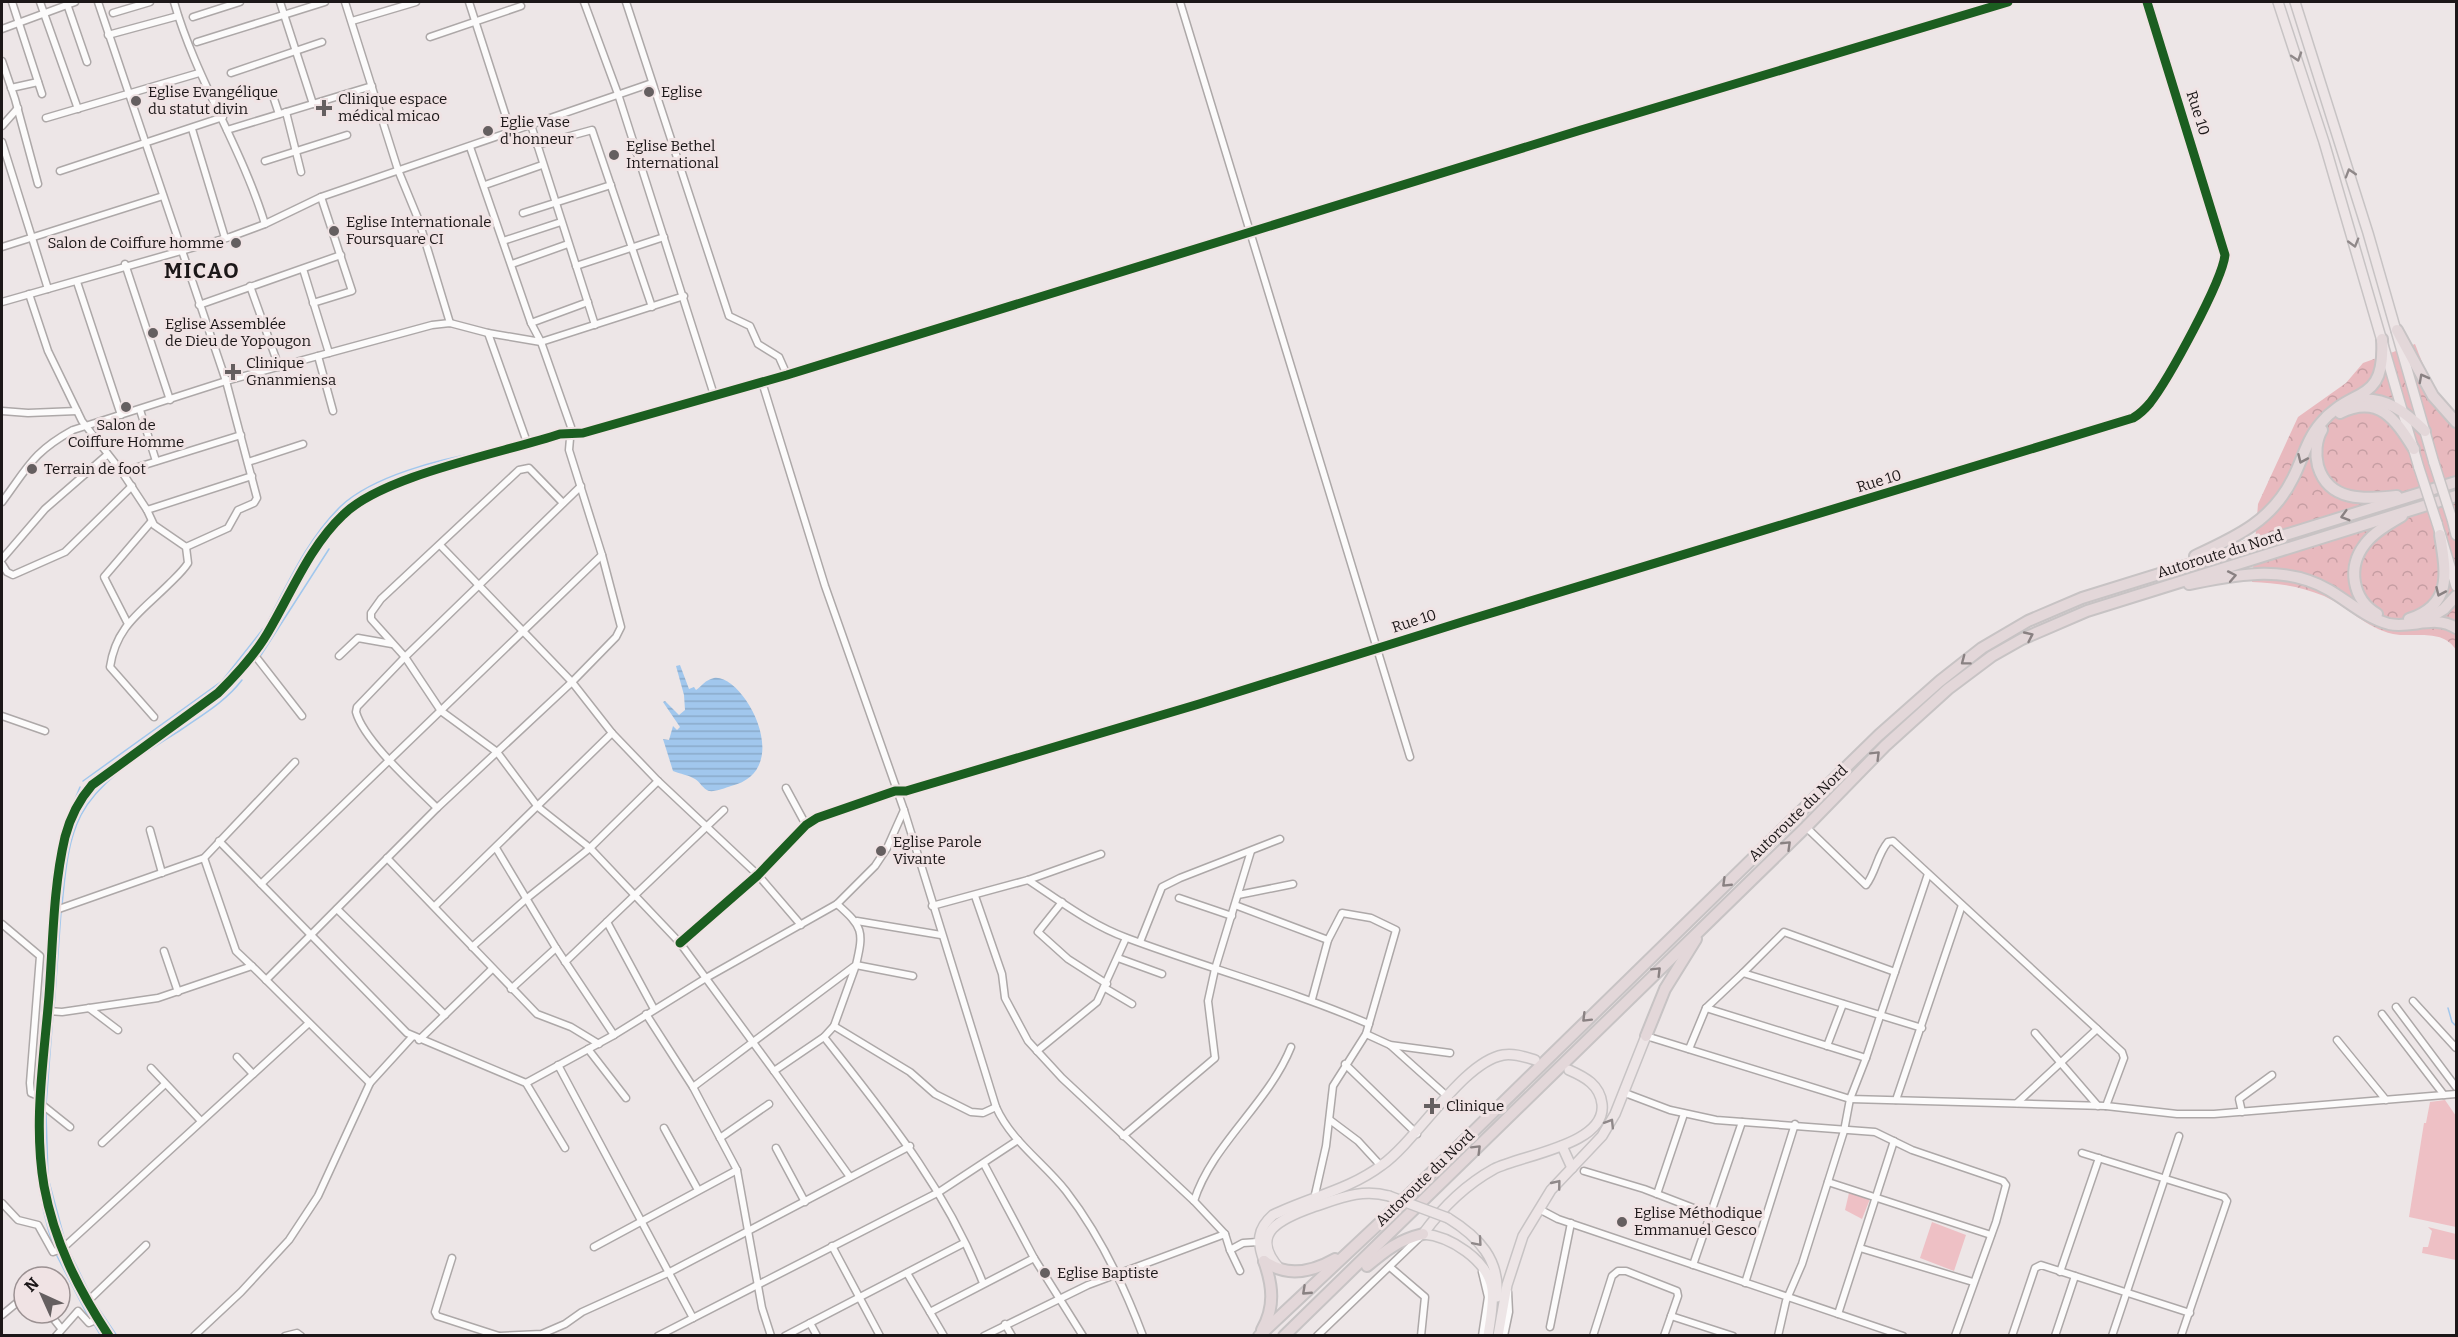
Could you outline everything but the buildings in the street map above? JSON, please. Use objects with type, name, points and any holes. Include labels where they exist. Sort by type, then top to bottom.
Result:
[{"type":"highway","points":[[2397,330],[2433,396],[2457,422]]},
{"type":"highway","points":[[2154,575],[2234,538],[2264,519],[2283,498],[2315,429],[2332,411],[2366,393],[2379,377],[2382,339]]},
{"type":"highway","points":[[2351,400],[2375,399],[2404,413],[2425,431]]},
{"type":"highway","points":[[2414,449],[2390,416],[2381,410],[2366,407],[2349,409],[2331,418],[2320,434],[2316,452],[2319,468],[2326,482],[2345,495],[2368,498],[2421,493]]},
{"type":"highway","name":"Autoroute du Nord","points":[[1259,1335],[1364,1237],[1798,813],[1940,681],[1982,648],[2028,621],[2082,598],[2457,482]]},
{"type":"highway","name":"Autoroute du Nord","points":[[1284,1335],[1304,1318],[1714,914],[1806,827],[1885,746],[1948,689],[1992,656],[2058,622],[2343,529],[2457,496]]},
{"type":"highway","points":[[2414,509],[2374,535],[2358,554],[2354,572],[2355,586],[2368,608],[2395,620],[2407,620],[2429,610],[2439,599],[2445,582],[2440,535]]},
{"type":"highway","points":[[2154,590],[2252,572],[2273,573],[2325,588],[2374,618],[2389,624],[2444,622],[2457,628]]},
{"type":"highway","points":[[2423,622],[2444,609],[2457,596]]},
{"type":"highway","points":[[1646,1036],[1665,989],[1714,914]]},
{"type":"highway","points":[[1304,1318],[1391,1245],[1423,1234]]},
{"type":"highway","points":[[1264,1261],[1282,1270],[1305,1272],[1316,1269],[1337,1257],[1364,1237]]},
{"type":"highway","points":[[1259,1335],[1267,1321],[1272,1289],[1264,1261]]},
{"type":"main road","points":[[2278,2],[2324,142],[2419,468],[2457,586]]},
{"type":"main road","points":[[2295,2],[2397,330],[2434,464],[2457,535]]},
{"type":"main road","points":[[1498,1335],[1507,1285],[1523,1236],[1539,1209],[1572,1168],[1602,1136],[1625,1093],[1646,1036]]},
{"type":"main road","points":[[1264,1261],[1258,1242],[1261,1229],[1273,1215],[1347,1187],[1381,1166],[1417,1134],[1448,1097],[1480,1065],[1492,1058],[1512,1054],[1535,1060]]},
{"type":"main road","points":[[1489,1335],[1492,1289],[1488,1276],[1478,1263],[1449,1241],[1423,1234],[1442,1210],[1477,1180],[1506,1163],[1562,1146],[1591,1130],[1601,1117],[1601,1095],[1595,1086],[1569,1070]]},
{"type":"main road","points":[[1562,1146],[1572,1168]]},
{"type":"main road","points":[[1282,1270],[1269,1254],[1267,1241],[1271,1229],[1282,1218],[1360,1192],[1389,1196],[1448,1218],[1470,1233],[1496,1267],[1497,1297],[1489,1335]]},
{"type":"street","points":[[12,2],[42,94]]},
{"type":"street","points":[[40,2],[78,109]]},
{"type":"street","points":[[2,29],[72,2],[87,62]]},
{"type":"street","points":[[98,2],[226,381],[257,501],[238,510],[228,528],[186,547]]},
{"type":"street","points":[[113,13],[150,2]]},
{"type":"street","points":[[174,2],[199,73],[223,117],[255,193],[265,224]]},
{"type":"street","points":[[193,17],[240,2]]},
{"type":"street","points":[[280,2],[314,104]]},
{"type":"street","points":[[197,42],[325,2]]},
{"type":"street","points":[[345,2],[398,170],[419,221],[450,323]]},
{"type":"street","points":[[352,21],[416,2]]},
{"type":"street","points":[[469,2],[511,132]]},
{"type":"street","points":[[584,2],[618,94],[714,395]]},
{"type":"street","points":[[626,2],[729,316],[750,326],[758,344],[779,357],[788,375]]},
{"type":"street","points":[[1180,2],[1410,757]]},
{"type":"street","points":[[109,1335],[88,1301],[62,1249],[50,1215],[41,1164],[41,1100],[56,910],[66,836],[84,794],[106,773],[218,693],[253,653],[313,554],[349,509],[366,497],[406,481],[560,434],[571,434],[788,375],[2008,2]]},
{"type":"street","name":"Rue 10","points":[[806,825],[817,818],[895,791],[906,791],[1198,704],[1959,473],[2124,421],[2142,412],[2169,373],[2215,285],[2225,255],[2146,2]]},
{"type":"street","points":[[430,37],[521,6]]},
{"type":"street","points":[[108,35],[178,16]]},
{"type":"street","points":[[231,73],[322,42]]},
{"type":"street","points":[[2,62],[18,108],[38,184]]},
{"type":"street","points":[[46,118],[199,73]]},
{"type":"street","points":[[11,88],[38,82]]},
{"type":"street","points":[[2,302],[77,282],[125,264],[225,238],[265,224],[321,196],[652,84]]},
{"type":"street","points":[[227,130],[372,86]]},
{"type":"street","points":[[274,99],[283,113],[297,151],[301,172]]},
{"type":"street","points":[[2,126],[18,108]]},
{"type":"street","points":[[60,171],[223,117]]},
{"type":"street","points":[[531,125],[595,325]]},
{"type":"street","points":[[192,129],[225,238]]},
{"type":"street","points":[[537,145],[592,130],[652,307]]},
{"type":"street","points":[[265,161],[347,135]]},
{"type":"street","points":[[2,142],[48,289]]},
{"type":"street","points":[[266,980],[437,808],[572,682],[616,637],[621,627],[602,555],[569,450],[572,427],[541,342],[531,323],[470,147]]},
{"type":"street","points":[[485,185],[542,165]]},
{"type":"street","points":[[523,213],[611,184]]},
{"type":"street","points":[[2,247],[163,196]]},
{"type":"street","points":[[313,303],[352,291],[321,196]]},
{"type":"street","points":[[503,241],[561,222]]},
{"type":"street","points":[[576,266],[664,237]]},
{"type":"street","points":[[512,264],[568,244]]},
{"type":"street","points":[[199,305],[250,285],[341,255]]},
{"type":"street","points":[[125,264],[170,400]]},
{"type":"street","points":[[303,269],[329,353]]},
{"type":"street","points":[[77,282],[121,415]]},
{"type":"street","points":[[250,285],[279,367]]},
{"type":"street","points":[[29,294],[48,351],[77,411],[106,455],[132,486],[147,510],[151,522],[186,547],[189,556],[186,567],[127,622],[112,656],[110,668],[154,717]]},
{"type":"street","points":[[2,502],[33,458],[51,442],[86,424],[140,410],[226,381],[432,325],[450,323],[488,333],[541,342],[684,296]]},
{"type":"street","points":[[531,323],[588,302]]},
{"type":"street","points":[[488,333],[528,445]]},
{"type":"street","points":[[318,356],[333,411]]},
{"type":"street","points":[[762,382],[825,586],[895,791],[904,810],[996,1107],[1018,1140],[1066,1191],[1119,1274],[1143,1335]]},
{"type":"street","points":[[140,410],[156,461]]},
{"type":"street","points":[[2,411],[28,413],[77,411]]},
{"type":"street","points":[[122,472],[241,435]]},
{"type":"street","points":[[248,462],[303,444]]},
{"type":"street","points":[[2,559],[45,509],[106,455]]},
{"type":"street","points":[[563,502],[530,468],[524,467],[381,599],[371,614],[371,620],[405,657],[441,711],[497,752],[538,807],[590,848],[680,943],[850,1177]]},
{"type":"street","points":[[147,510],[252,476]]},
{"type":"street","points":[[2,564],[7,572],[13,574],[65,552],[132,486]]},
{"type":"street","points":[[437,808],[390,760],[361,724],[356,712],[357,707],[405,657],[581,486]]},
{"type":"street","points":[[127,622],[104,577],[151,522]]},
{"type":"street","points":[[440,545],[572,682],[612,733],[658,782],[680,804],[708,825],[758,875],[801,925]]},
{"type":"street","points":[[261,884],[524,634],[602,555]]},
{"type":"street","points":[[339,656],[358,638],[393,645]]},
{"type":"street","points":[[253,653],[302,716]]},
{"type":"street","points":[[2,716],[45,730]]},
{"type":"street","points":[[435,906],[612,733]]},
{"type":"street","points":[[56,910],[204,858],[295,762]]},
{"type":"street","points":[[472,947],[526,899],[590,848],[658,782]]},
{"type":"street","points":[[680,943],[758,875],[806,825],[786,788]]},
{"type":"street","points":[[565,962],[724,810]]},
{"type":"street","points":[[526,1083],[599,1044],[706,978],[837,904],[867,874],[887,848],[904,810]]},
{"type":"street","points":[[1806,827],[1866,885],[1873,876],[1888,842],[1893,842],[2097,1029],[2124,1056],[2106,1106]]},
{"type":"street","points":[[150,830],[162,873]]},
{"type":"street","points":[[1140,942],[1162,887],[1280,839]]},
{"type":"street","points":[[219,841],[309,936],[416,1038],[526,1083],[565,1148]]},
{"type":"street","points":[[496,848],[556,948],[614,1035]]},
{"type":"street","points":[[1123,1136],[1215,1058],[1213,1031],[1208,1011],[1215,969],[1251,851]]},
{"type":"street","points":[[932,906],[1028,880],[1101,854]]},
{"type":"street","points":[[204,858],[236,951],[370,1083]]},
{"type":"street","points":[[387,858],[537,1014],[571,1027],[599,1044]]},
{"type":"street","points":[[1778,1335],[1788,1298],[1802,1264],[1844,1131],[1850,1099],[1928,874]]},
{"type":"street","points":[[1028,880],[1084,918],[1126,938],[1312,999],[1369,1024]]},
{"type":"street","points":[[1238,895],[1293,884]]},
{"type":"street","points":[[975,896],[1002,974],[1005,998],[1016,1021],[1037,1051],[1225,1233],[1240,1271]]},
{"type":"street","points":[[1179,898],[1232,916]]},
{"type":"street","points":[[1062,902],[1038,932],[1068,959],[1132,1004]]},
{"type":"street","points":[[837,904],[857,921],[941,935]]},
{"type":"street","points":[[1235,905],[1328,940]]},
{"type":"street","points":[[1896,1100],[1962,905]]},
{"type":"street","points":[[336,909],[445,1014]]},
{"type":"street","points":[[1312,999],[1328,940],[1342,913],[1371,918],[1396,930],[1366,1034],[1345,1064],[1333,1087],[1330,1120],[1314,1199]]},
{"type":"street","points":[[774,1071],[824,1037],[834,1026],[856,965],[861,944],[857,921]]},
{"type":"street","points":[[607,922],[654,1009]]},
{"type":"street","points":[[2,927],[40,956],[31,1093],[70,1127]]},
{"type":"street","points":[[1689,1049],[1706,1008],[1784,932],[1895,972]]},
{"type":"street","points":[[1037,1051],[1097,1002],[1126,938]]},
{"type":"street","points":[[511,989],[556,948]]},
{"type":"street","points":[[164,951],[178,992]]},
{"type":"street","points":[[1118,958],[1162,974]]},
{"type":"street","points":[[693,1087],[856,965],[913,976]]},
{"type":"street","points":[[48,1011],[89,1008],[178,992],[252,966]]},
{"type":"street","points":[[194,1335],[241,1292],[289,1240],[318,1196],[370,1083],[492,969]]},
{"type":"street","points":[[1743,973],[1922,1028]]},
{"type":"street","points":[[2413,1001],[2457,1048]]},
{"type":"street","points":[[1827,1046],[1842,1004]]},
{"type":"street","points":[[2396,1007],[2457,1087]]},
{"type":"street","points":[[89,1008],[118,1030]]},
{"type":"street","points":[[1706,1008],[1866,1058]]},
{"type":"street","points":[[646,1014],[693,1087],[737,1170],[757,1285],[771,1335]]},
{"type":"street","points":[[2382,1014],[2444,1095]]},
{"type":"street","points":[[2,1203],[18,1220],[38,1225],[52,1252],[62,1249],[309,1023]]},
{"type":"street","points":[[834,1026],[910,1072],[936,1094],[971,1113],[983,1113],[996,1107]]},
{"type":"street","points":[[2017,1103],[2097,1029]]},
{"type":"street","points":[[2035,1033],[2098,1106]]},
{"type":"street","points":[[1366,1034],[1390,1045],[1450,1053]]},
{"type":"street","points":[[1646,1036],[1850,1099],[2106,1106],[2177,1114],[2242,1112],[2457,1094]]},
{"type":"street","points":[[824,1037],[910,1146],[939,1192],[983,1283]]},
{"type":"street","points":[[2337,1040],[2386,1100]]},
{"type":"street","points":[[1390,1045],[1448,1097]]},
{"type":"street","points":[[1194,1201],[1207,1170],[1258,1104],[1291,1047]]},
{"type":"street","points":[[588,1049],[626,1098]]},
{"type":"street","points":[[237,1058],[253,1074]]},
{"type":"street","points":[[1345,1064],[1417,1134]]},
{"type":"street","points":[[558,1065],[693,1318]]},
{"type":"street","points":[[151,1068],[201,1121]]},
{"type":"street","points":[[2242,1112],[2240,1097],[2272,1075]]},
{"type":"street","points":[[102,1143],[165,1084]]},
{"type":"street","points":[[1625,1093],[1684,1114],[1742,1122],[1795,1124],[1844,1131],[1875,1132],[2005,1183],[1991,1235],[1955,1335]]},
{"type":"street","points":[[720,1138],[769,1104]]},
{"type":"street","points":[[1657,1194],[1684,1114]]},
{"type":"street","points":[[1330,1120],[1358,1141],[1381,1166]]},
{"type":"street","points":[[1693,1265],[1742,1122]]},
{"type":"street","points":[[1745,1283],[1795,1124]]},
{"type":"street","points":[[664,1128],[698,1190]]},
{"type":"street","points":[[2112,1335],[2179,1136]]},
{"type":"street","points":[[658,1335],[939,1192],[1018,1140]]},
{"type":"street","points":[[1838,1314],[1894,1141]]},
{"type":"street","points":[[452,1258],[435,1312],[437,1316],[500,1335],[542,1334],[565,1324],[582,1312],[668,1273],[910,1146]]},
{"type":"street","points":[[776,1148],[805,1202]]},
{"type":"street","points":[[2082,1153],[2224,1197],[2228,1201],[2181,1335]]},
{"type":"street","points":[[2060,1272],[2099,1158]]},
{"type":"street","points":[[984,1164],[1034,1258],[1083,1335]]},
{"type":"street","points":[[594,1247],[737,1170]]},
{"type":"street","points":[[1584,1171],[1657,1194],[1709,1214]]},
{"type":"street","points":[[1828,1182],[1991,1235]]},
{"type":"street","points":[[1539,1209],[1571,1223],[1788,1298],[1904,1335]]},
{"type":"street","points":[[1550,1327],[1571,1223]]},
{"type":"street","points":[[984,1335],[1058,1298],[1225,1233]]},
{"type":"street","points":[[1317,1335],[1423,1234]]},
{"type":"street","points":[[1230,1250],[1243,1243],[1258,1242]]},
{"type":"street","points":[[785,1335],[964,1243]]},
{"type":"street","points":[[88,1301],[146,1245]]},
{"type":"street","points":[[832,1246],[880,1335]]},
{"type":"street","points":[[1860,1248],[1973,1282]]},
{"type":"street","points":[[930,1312],[1034,1258]]},
{"type":"street","points":[[1478,1263],[1487,1289],[1482,1335]]},
{"type":"street","points":[[2012,1335],[2035,1268],[2041,1265],[2190,1313]]},
{"type":"street","points":[[1390,1267],[1425,1297],[1421,1335]]},
{"type":"street","points":[[1593,1335],[1612,1276],[1618,1271],[1677,1291],[1678,1296],[1664,1335]]},
{"type":"street","points":[[907,1273],[944,1335]]},
{"type":"street","points":[[2055,1335],[2075,1276]]},
{"type":"street","points":[[1504,1335],[1509,1312],[1507,1285]]},
{"type":"street","points":[[56,1335],[60,1327],[78,1311],[89,1323],[98,1318]]},
{"type":"street","points":[[1671,1316],[1733,1335]]},
{"type":"street","points":[[810,1323],[818,1335]]},
{"type":"street","points":[[1005,1324],[1012,1335]]},
{"type":"street","points":[[285,1335],[297,1333],[302,1335]]},
{"type":"shaded area","points":[[2445,1100],[2456,1116],[2456,1227],[2409,1217],[2424,1123],[2426,1123],[2430,1102]]},
{"type":"shaded area","points":[[1849,1193],[1870,1199],[1862,1219],[1845,1210]]},
{"type":"shaded area","points":[[1932,1222],[1966,1235],[1954,1271],[1920,1258]]},
{"type":"shaded area","points":[[2428,1227],[2456,1234],[2456,1260],[2422,1253],[2423,1247],[2428,1247],[2432,1231]]},
{"type":"green space","points":[[2415,344],[2436,390],[2456,414],[2456,650],[2450,643],[2436,636],[2401,635],[2383,631],[2324,596],[2306,590],[2252,582],[2258,504],[2298,417],[2346,383],[2363,363]]},
{"type":"water","points":[[680,665],[689,689],[694,687],[696,690],[714,678],[726,681],[750,706],[758,724],[762,743],[760,762],[750,777],[731,786],[709,791],[697,780],[673,771],[663,739],[669,740],[673,726],[677,730],[680,727],[663,702],[665,701],[679,715],[685,710],[684,695],[676,666]]},
{"type":"waterway","points":[[267,623],[318,532],[341,506],[371,486],[408,470],[482,452]]},
{"type":"waterway","points":[[261,655],[329,549]]},
{"type":"waterway","points":[[83,781],[222,681],[263,629]]},
{"type":"waterway","points":[[62,905],[67,859],[73,836],[76,825],[90,801],[126,766],[214,707],[242,680]]},
{"type":"waterway","points":[[36,1093],[52,879],[60,836],[80,787]]},
{"type":"waterway","points":[[54,1008],[61,912]]},
{"type":"waterway","points":[[2448,1008],[2452,1022],[2456,1026]]},
{"type":"waterway","points":[[46,1105],[53,1014]]},
{"type":"waterway","points":[[36,1099],[35,1137],[40,1193],[54,1248]]},
{"type":"waterway","points":[[46,1113],[48,1178],[65,1241]]},
{"type":"waterway","points":[[68,1249],[90,1294]]},
{"type":"waterway","points":[[57,1256],[89,1318]]},
{"type":"waterway","points":[[94,1302],[117,1336]]},
{"type":"waterway","points":[[94,1324],[101,1336]]},
{"type":"cycle path","points":[[109,1336],[77,1282],[54,1226],[44,1186],[39,1139],[40,1091],[54,916],[61,856],[67,830],[79,803],[92,785],[218,693],[238,672],[267,634],[320,541],[343,515],[361,501],[386,488],[445,467],[560,434],[583,433],[787,375],[1581,130],[2008,2]]},
{"type":"cycle path","points":[[680,943],[758,875],[806,825],[817,818],[895,791],[906,791],[1199,704],[2133,418],[2150,403],[2181,353],[2215,286],[2225,255],[2147,2]]},
{"type":"place","name":"Eglise","points":[[649,92]]},
{"type":"place","name":"Eglise Evangélique du statut divin","points":[[136,101]]},
{"type":"place","name":"Clinique espace médical micao","points":[[324,108]]},
{"type":"place","name":"Eglie Vase d'honneur","points":[[488,131]]},
{"type":"place","name":"Eglise Bethel International","points":[[614,155]]},
{"type":"place","name":"Eglise Internationale Foursquare CI","points":[[334,231]]},
{"type":"place","name":"Salon de Coiffure homme","points":[[236,243]]},
{"type":"place","name":"Eglise Assemblée de Dieu de Yopougon","points":[[153,333]]},
{"type":"place","name":"Clinique Gnanmiensa","points":[[233,372]]},
{"type":"place","name":"Salon de Coiffure Homme","points":[[126,407]]},
{"type":"place","name":"Terrain de foot","points":[[32,469]]},
{"type":"place","name":"Eglise Parole Vivante","points":[[881,851]]},
{"type":"place","name":"Clinique","points":[[1432,1106]]},
{"type":"place","name":"Eglise Méthodique Emmanuel Gesco","points":[[1622,1222]]},
{"type":"place","name":"Eglise Baptiste","points":[[1045,1273]]},
{"type":"district","name":"MICAO","points":[[202,271]]}]
